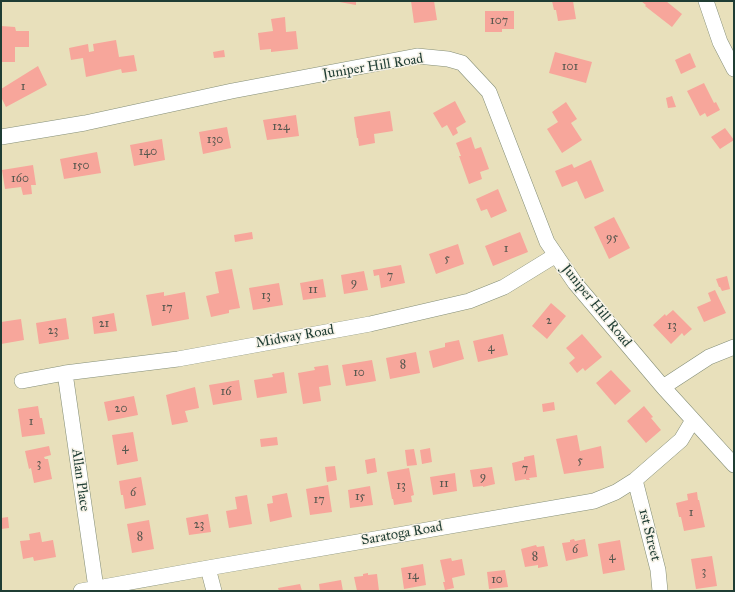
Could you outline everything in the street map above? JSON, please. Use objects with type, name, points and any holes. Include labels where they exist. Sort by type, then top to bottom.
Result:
[{"type":"street","points":[[706,1],[720,42],[734,69]]},
{"type":"street","name":"Juniper Hill Road","points":[[1,137],[85,123],[232,91],[417,56],[448,59],[462,63],[489,92],[547,242],[556,256],[575,283],[662,386],[734,465]]},
{"type":"street","name":"Midway Road","points":[[22,381],[65,372],[178,358],[370,324],[469,301],[504,287],[556,256]]},
{"type":"street","points":[[662,386],[710,357],[734,347]]},
{"type":"street","name":"Allan Place","points":[[65,372],[88,590]]},
{"type":"street","name":"Saratoga Road","points":[[88,590],[594,501],[616,492],[635,480],[681,440],[693,420]]},
{"type":"street","name":"1st Street","points":[[635,480],[658,570],[660,591]]},
{"type":"street","points":[[208,568],[214,591]]},
{"type":"building","points":[[334,1],[356,1],[356,5]]},
{"type":"building","points":[[411,1],[434,1],[437,20],[414,23]]},
{"type":"building","points":[[552,1],[573,1],[576,19],[558,21],[556,10],[554,10]]},
{"type":"building","points":[[641,1],[666,1],[682,14],[672,27],[645,6],[646,5]]},
{"type":"building","points":[[485,11],[514,11],[514,29],[502,29],[502,32],[485,32]]},
{"type":"building","points":[[285,17],[286,32],[296,31],[298,49],[271,52],[271,49],[260,50],[258,33],[273,31],[271,19]]},
{"type":"building","points":[[1,26],[15,27],[16,31],[29,31],[29,47],[15,47],[15,62],[1,62]]},
{"type":"building","points":[[116,40],[119,57],[134,55],[137,71],[122,73],[121,69],[86,77],[83,58],[71,60],[69,48],[88,44],[89,52],[94,51],[93,44]]},
{"type":"building","points":[[224,50],[225,57],[214,58],[213,52]]},
{"type":"building","points":[[555,52],[592,62],[586,83],[549,73]]},
{"type":"building","points":[[690,53],[696,67],[681,74],[675,60]]},
{"type":"building","points":[[38,66],[47,85],[6,107],[1,97],[1,89]]},
{"type":"building","points":[[704,83],[714,103],[716,102],[720,110],[707,117],[705,113],[700,116],[687,91]]},
{"type":"building","points":[[672,96],[676,107],[668,108],[666,98]]},
{"type":"building","points":[[455,101],[466,122],[456,128],[458,133],[453,136],[447,125],[442,128],[433,113]]},
{"type":"building","points":[[566,102],[577,119],[571,123],[582,140],[562,153],[547,129],[558,122],[552,112]]},
{"type":"building","points":[[390,111],[393,131],[374,134],[375,143],[359,146],[354,117]]},
{"type":"building","points":[[296,115],[299,136],[267,140],[263,120]]},
{"type":"building","points":[[227,127],[231,148],[203,154],[199,132]]},
{"type":"building","points":[[725,128],[734,140],[720,149],[711,137]]},
{"type":"building","points":[[471,137],[475,149],[481,147],[489,169],[480,172],[482,179],[469,184],[456,143]]},
{"type":"building","points":[[162,139],[165,160],[134,166],[130,145]]},
{"type":"building","points":[[97,152],[101,173],[64,179],[60,159]]},
{"type":"building","points":[[591,160],[604,191],[585,199],[577,181],[562,187],[555,171],[572,164],[574,168]]},
{"type":"building","points":[[33,165],[36,185],[31,185],[32,194],[23,195],[21,187],[5,189],[2,170]]},
{"type":"building","points":[[498,189],[507,211],[491,218],[487,209],[481,211],[476,199]]},
{"type":"building","points":[[614,217],[630,248],[609,259],[594,227]]},
{"type":"building","points":[[252,232],[253,239],[235,242],[234,235]]},
{"type":"building","points":[[520,232],[528,252],[493,266],[485,246]]},
{"type":"building","points":[[458,244],[464,264],[436,274],[429,254]]},
{"type":"building","points":[[401,265],[405,283],[381,288],[379,275],[374,276],[373,270]]},
{"type":"building","points":[[232,269],[240,308],[229,310],[229,313],[211,317],[206,296],[219,293],[215,272]]},
{"type":"building","points":[[364,271],[368,290],[344,294],[341,275]]},
{"type":"building","points":[[727,276],[730,289],[722,291],[716,279]]},
{"type":"building","points":[[323,279],[326,297],[303,300],[300,283]]},
{"type":"building","points":[[279,283],[283,305],[253,310],[249,288]]},
{"type":"building","points":[[715,290],[726,313],[704,322],[697,307],[711,301],[708,293]]},
{"type":"building","points":[[164,292],[164,296],[185,292],[189,319],[152,326],[146,295]]},
{"type":"building","points":[[551,303],[566,316],[547,339],[532,326]]},
{"type":"building","points":[[673,310],[692,329],[684,336],[682,333],[671,344],[653,325],[665,314],[666,316]]},
{"type":"building","points":[[114,313],[117,331],[94,334],[92,317]]},
{"type":"building","points":[[66,318],[69,339],[39,344],[36,323]]},
{"type":"building","points":[[21,319],[24,340],[1,344],[1,322]]},
{"type":"building","points":[[503,334],[508,355],[478,362],[473,341]]},
{"type":"building","points":[[582,334],[602,357],[585,371],[583,368],[577,373],[569,363],[575,358],[566,348]]},
{"type":"building","points":[[459,340],[464,359],[433,368],[429,351],[445,347],[445,343]]},
{"type":"building","points":[[416,352],[420,373],[390,379],[386,358]]},
{"type":"building","points":[[372,360],[376,381],[346,386],[342,365]]},
{"type":"building","points":[[328,365],[331,385],[319,387],[321,401],[303,404],[298,373],[315,370],[314,367]]},
{"type":"building","points":[[611,370],[631,391],[615,405],[596,383]]},
{"type":"building","points":[[284,372],[287,393],[257,398],[254,380],[273,377],[272,374]]},
{"type":"building","points":[[239,380],[242,400],[213,405],[209,385]]},
{"type":"building","points":[[195,387],[199,408],[185,411],[188,422],[172,425],[166,395]]},
{"type":"building","points":[[134,396],[138,415],[108,421],[104,402]]},
{"type":"building","points":[[554,402],[555,410],[543,412],[542,404]]},
{"type":"building","points":[[38,406],[45,434],[22,437],[18,409]]},
{"type":"building","points":[[644,406],[653,417],[651,418],[661,430],[646,443],[627,421]]},
{"type":"building","points":[[133,432],[138,461],[117,465],[112,435]]},
{"type":"building","points":[[577,435],[580,451],[601,446],[604,468],[564,474],[556,439]]},
{"type":"building","points":[[277,437],[278,445],[261,447],[260,439]]},
{"type":"building","points":[[49,446],[51,455],[44,457],[45,459],[48,459],[52,479],[34,483],[25,451]]},
{"type":"building","points":[[430,448],[432,462],[422,464],[420,450]]},
{"type":"building","points":[[414,449],[417,465],[407,466],[405,450]]},
{"type":"building","points":[[534,455],[537,477],[529,478],[530,480],[526,479],[515,481],[512,463],[524,460],[524,457]]},
{"type":"building","points":[[375,458],[377,472],[367,474],[365,460]]},
{"type":"building","points":[[335,466],[337,480],[327,482],[325,467]]},
{"type":"building","points":[[492,467],[495,484],[483,487],[473,487],[470,470]]},
{"type":"building","points":[[409,468],[414,495],[411,496],[412,502],[394,505],[387,472]]},
{"type":"building","points":[[455,473],[457,491],[433,495],[430,477]]},
{"type":"building","points":[[141,477],[146,505],[125,509],[119,481]]},
{"type":"building","points":[[328,485],[332,512],[310,515],[306,489]]},
{"type":"building","points":[[370,486],[373,505],[350,508],[348,490]]},
{"type":"building","points":[[697,492],[705,527],[684,531],[676,503],[688,500],[687,494]]},
{"type":"building","points":[[287,493],[292,517],[270,522],[267,504],[273,503],[272,496]]},
{"type":"building","points":[[247,495],[252,524],[229,528],[226,511],[237,509],[235,497]]},
{"type":"building","points":[[208,514],[211,532],[189,535],[186,518]]},
{"type":"building","points":[[8,517],[9,528],[1,529],[1,518]]},
{"type":"building","points":[[149,520],[154,549],[132,553],[127,524]]},
{"type":"building","points":[[40,532],[42,542],[53,540],[56,557],[34,561],[33,557],[23,559],[20,541],[30,540],[29,534]]},
{"type":"building","points":[[574,539],[575,541],[585,539],[588,556],[566,561],[562,543],[570,542],[570,540]]},
{"type":"building","points":[[620,540],[625,570],[603,574],[598,544]]},
{"type":"building","points":[[536,545],[537,547],[544,546],[548,566],[538,568],[538,565],[525,567],[521,549]]},
{"type":"building","points":[[712,556],[717,586],[696,589],[691,559]]},
{"type":"building","points":[[451,558],[452,561],[462,559],[465,575],[452,578],[454,588],[445,590],[443,582],[445,582],[440,560]]},
{"type":"building","points":[[423,564],[426,585],[404,589],[401,568]]},
{"type":"building","points":[[505,570],[508,587],[489,589],[487,572]]},
{"type":"building","points":[[368,573],[368,575],[377,574],[379,591],[357,591],[354,577],[363,576],[363,574]]},
{"type":"building","points":[[341,580],[343,591],[320,591],[319,584]]},
{"type":"building","points":[[300,584],[302,591],[279,591],[278,588]]}]
